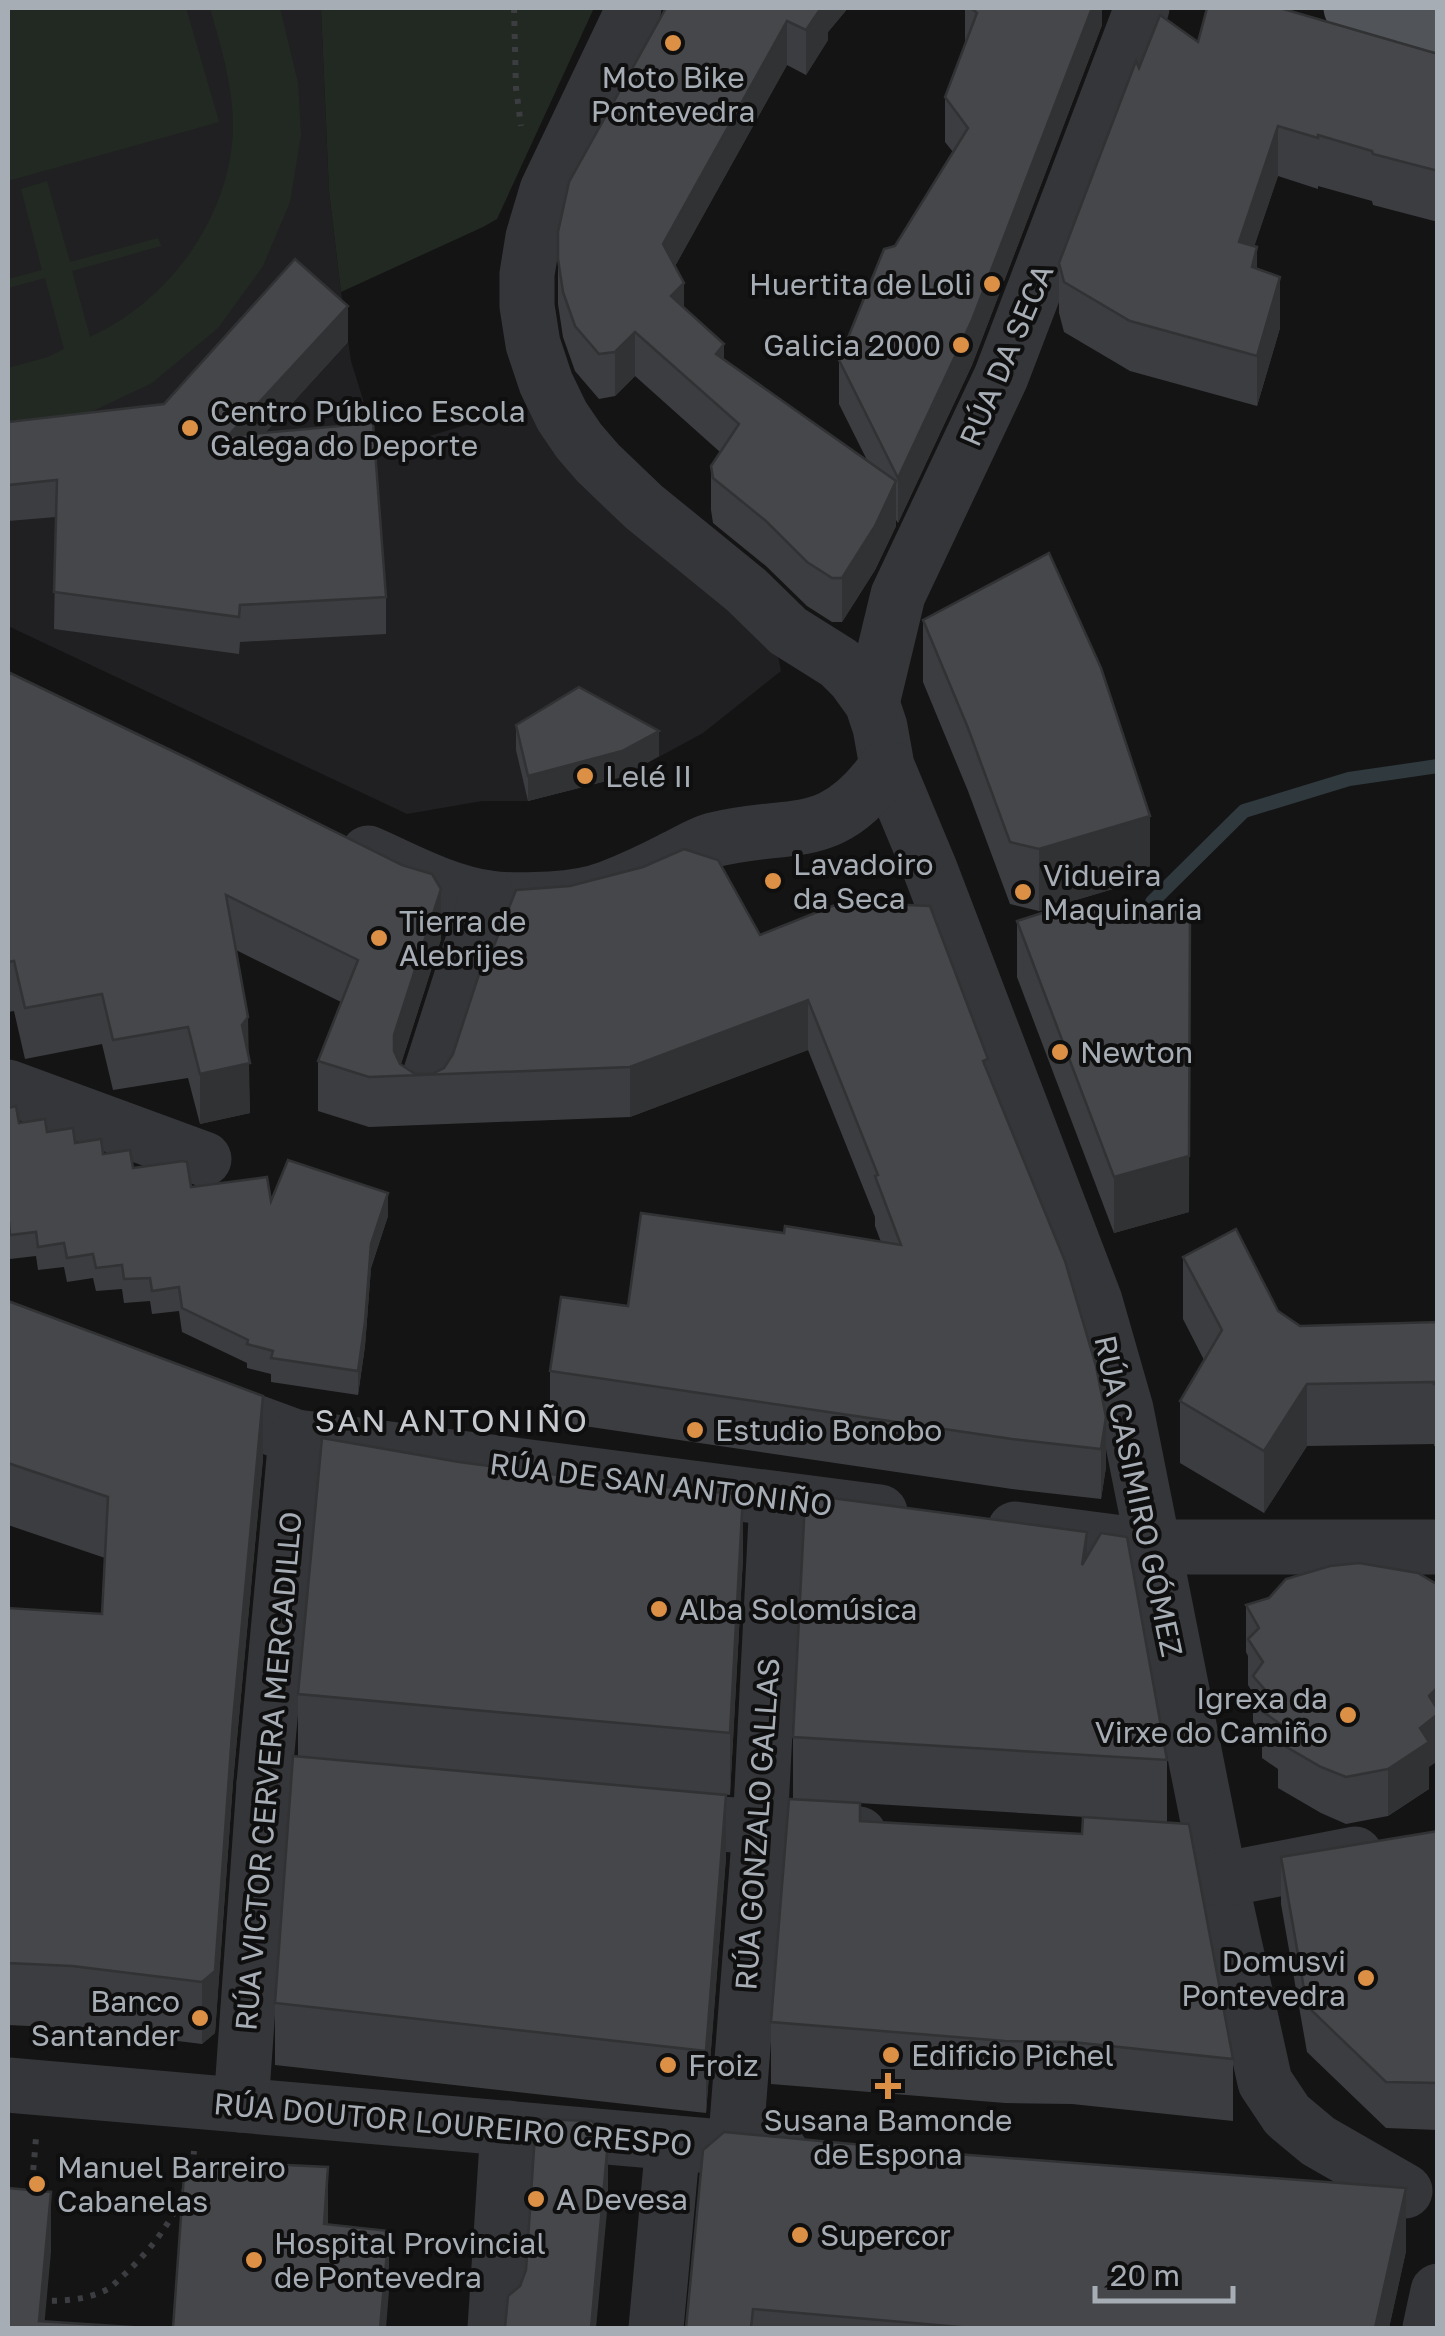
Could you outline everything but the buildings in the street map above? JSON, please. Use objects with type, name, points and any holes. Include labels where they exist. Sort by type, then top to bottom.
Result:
[{"type":"main road","points":[[1351,8],[1438,33]]},
{"type":"street","points":[[634,8],[548,190],[532,238],[526,274],[528,306],[546,382],[562,416],[598,463],[788,631],[838,662],[872,702]]},
{"type":"street","name":"RÚA DA SECA","points":[[872,702],[898,595],[1001,377],[1142,8]]},
{"type":"street","name":"RÚA CASIMIRO GÓMEZ","points":[[872,702],[886,766],[930,868],[1095,1302],[1126,1409],[1154,1548],[1200,1863],[1264,2082],[1287,2115],[1318,2141],[1421,2192]]},
{"type":"street","points":[[324,833],[447,888],[488,898],[564,898],[603,890],[708,841],[804,828],[830,820],[870,790],[886,766]]},
{"type":"street","points":[[424,1094],[488,898]]},
{"type":"street","points":[[8,1087],[204,1159]]},
{"type":"street","name":"RÚA DE SAN ANTONIÑO","points":[[154,1384],[296,1438],[1154,1548],[1438,1547]]},
{"type":"street","name":"RÚA VICTOR CERVERA MERCADILLO","points":[[220,2103],[264,1784],[296,1438]]},
{"type":"street","name":"RÚA GONZALO GALLAS","points":[[735,2150],[760,1828],[778,1499]]},
{"type":"street","points":[[264,1784],[420,1798]]},
{"type":"street","points":[[596,1814],[914,1838]]},
{"type":"street","points":[[1200,1863],[1408,1844]]},
{"type":"street","name":"RÚA DOUTOR LOUREIRO CRESPO","points":[[24,2086],[735,2150],[833,2155]]},
{"type":"street","points":[[495,2328],[508,2128]]},
{"type":"street","points":[[656,2328],[674,2142]]},
{"type":"street","points":[[1295,2180],[1421,2192]]},
{"type":"street","points":[[1430,2328],[1438,2291]]},
{"type":"path","points":[[514,8],[516,88],[526,143]]},
{"type":"path","points":[[24,2086],[29,2211]]},
{"type":"path","points":[[24,2298],[75,2300],[109,2288],[142,2258],[175,2210],[220,2103]]},
{"type":"shaded area","name":"Centro Público Escola Galega do Deporte","points":[[8,8],[321,8],[329,191],[341,292],[351,361],[379,451],[536,404],[774,635],[781,671],[703,733],[622,777],[528,801],[482,801],[407,814],[8,626]]},
{"type":"shaded area","points":[[8,8],[186,8],[219,122],[8,181]]},
{"type":"shaded area","points":[[210,8],[280,8],[298,83],[301,135],[290,202],[263,266],[218,328],[152,383],[72,421],[8,438],[8,368],[64,349],[45,278],[8,288],[8,279],[42,270],[21,189],[47,181],[70,262],[158,238],[161,246],[72,271],[90,337],[145,302],[190,253],[207,225],[229,163],[231,99]]},
{"type":"shaded area","points":[[321,8],[594,8],[497,219],[341,292],[329,191]]},
{"type":"waterway","points":[[1152,902],[1244,811],[1349,779],[1438,766]]},
{"type":"place","name":"Moto Bike Pontevedra","points":[[673,43]]},
{"type":"place","name":"Huertita de Loli","points":[[992,284]]},
{"type":"place","name":"Galicia 2000","points":[[961,345]]},
{"type":"place","name":"Centro Público Escola Galega do Deporte","points":[[190,428]]},
{"type":"place","name":"Lelé II","points":[[585,776]]},
{"type":"place","name":"Lavadoiro da Seca","points":[[773,881]]},
{"type":"place","name":"Vidueira Maquinaria","points":[[1023,892]]},
{"type":"place","name":"Tierra de Alebrijes","points":[[379,938]]},
{"type":"place","name":"Newton","points":[[1060,1052]]},
{"type":"place","name":"Estudio Bonobo","points":[[695,1430]]},
{"type":"place","name":"Alba Solomúsica","points":[[659,1609]]},
{"type":"place","name":"Igrexa da Virxe do Camiño","points":[[1348,1715]]},
{"type":"place","name":"Domusvi Pontevedra","points":[[1366,1978]]},
{"type":"place","name":"Banco Santander","points":[[200,2018]]},
{"type":"place","name":"Edificio Pichel","points":[[891,2055]]},
{"type":"place","name":"Froiz","points":[[668,2065]]},
{"type":"place","name":"Susana Bamonde de Espona","points":[[888,2086]]},
{"type":"place","name":"Manuel Barreiro Cabanelas","points":[[37,2184]]},
{"type":"place","name":"A Devesa","points":[[536,2199]]},
{"type":"place","name":"Supercor","points":[[800,2235]]},
{"type":"place","name":"Hospital Provincial de Pontevedra","points":[[254,2260]]},
{"type":"district","name":"SAN ANTONIÑO","points":[[452,1420]]}]
